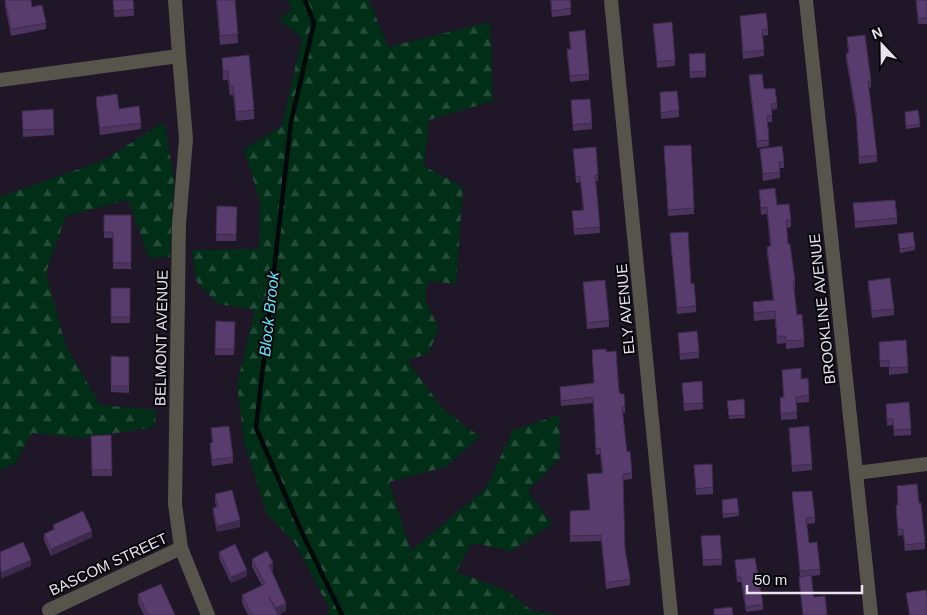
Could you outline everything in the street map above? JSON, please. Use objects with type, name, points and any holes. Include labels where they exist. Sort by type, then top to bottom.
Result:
[{"type":"street","name":"BELMONT AVENUE","points":[[175,0],[186,140],[179,224],[175,504],[181,548],[208,615]]},
{"type":"street","name":"ELY AVENUE","points":[[611,0],[671,615]]},
{"type":"street","name":"BROOKLINE AVENUE","points":[[806,0],[871,615]]},
{"type":"street","points":[[0,80],[180,56]]},
{"type":"street","points":[[856,473],[927,464]]},
{"type":"street","name":"BASCOM STREET","points":[[49,610],[181,548]]},
{"type":"green space","points":[[287,0],[369,0],[388,47],[490,22],[493,101],[429,120],[424,166],[463,187],[456,284],[428,281],[425,299],[439,329],[428,354],[407,360],[443,409],[480,437],[445,467],[389,482],[411,551],[486,488],[513,430],[559,415],[560,458],[528,491],[552,524],[512,551],[472,543],[456,572],[506,590],[532,611],[559,615],[328,615],[330,610],[295,543],[267,514],[244,442],[237,384],[255,310],[218,304],[196,281],[192,250],[259,249],[260,201],[244,149],[282,126],[302,38],[279,19],[292,9]]},
{"type":"green space","points":[[164,122],[174,177],[170,257],[149,258],[128,200],[66,216],[46,272],[65,344],[100,405],[156,410],[155,427],[84,438],[32,433],[15,464],[0,470],[0,197],[104,160]]},
{"type":"building","points":[[5,0],[31,0],[32,7],[42,5],[46,23],[11,29]]},
{"type":"building","points":[[113,0],[133,0],[134,9],[114,11]]},
{"type":"building","points":[[217,0],[235,0],[238,34],[220,36]]},
{"type":"building","points":[[551,0],[570,0],[571,8],[552,11]]},
{"type":"building","points":[[916,0],[927,0],[927,18],[918,18]]},
{"type":"building","points":[[766,13],[768,29],[762,30],[764,50],[743,52],[740,16]]},
{"type":"building","points":[[672,22],[675,60],[657,62],[653,24]]},
{"type":"building","points":[[585,30],[589,74],[570,76],[567,49],[571,49],[569,32]]},
{"type":"building","points":[[865,35],[871,81],[868,81],[877,155],[859,157],[856,112],[846,53],[849,53],[847,37]]},
{"type":"building","points":[[705,53],[706,71],[690,72],[689,54]]},
{"type":"building","points":[[249,55],[254,110],[236,112],[233,86],[230,86],[228,71],[223,71],[222,58]]},
{"type":"building","points":[[762,74],[764,89],[775,88],[777,103],[771,104],[772,115],[767,116],[769,140],[757,141],[749,75]]},
{"type":"building","points":[[677,91],[679,110],[661,113],[660,92]]},
{"type":"building","points":[[117,94],[119,109],[139,106],[141,123],[100,128],[96,97]]},
{"type":"building","points":[[590,99],[592,123],[573,125],[571,100]]},
{"type":"building","points":[[53,109],[54,129],[23,130],[22,111]]},
{"type":"building","points":[[918,110],[920,124],[906,126],[905,112]]},
{"type":"building","points":[[691,145],[694,208],[668,210],[664,146]]},
{"type":"building","points":[[782,146],[784,162],[779,162],[780,172],[763,174],[760,149]]},
{"type":"building","points":[[596,147],[598,175],[595,175],[600,227],[574,229],[572,211],[584,210],[580,176],[576,177],[573,149]]},
{"type":"building","points":[[775,188],[777,205],[789,204],[791,220],[786,220],[788,244],[790,244],[795,280],[793,280],[797,315],[802,314],[804,340],[786,341],[786,336],[777,336],[775,311],[754,313],[753,302],[774,300],[767,247],[771,246],[767,207],[761,208],[759,190]]},
{"type":"building","points":[[895,200],[897,218],[855,222],[853,203]]},
{"type":"building","points":[[217,206],[237,207],[236,235],[216,234]]},
{"type":"building","points":[[104,215],[131,215],[131,263],[113,263],[113,232],[104,232]]},
{"type":"building","points":[[688,232],[691,284],[694,283],[696,306],[677,308],[670,233]]},
{"type":"building","points":[[913,232],[915,247],[900,249],[898,234]]},
{"type":"building","points":[[890,278],[894,309],[872,311],[868,281]]},
{"type":"building","points":[[605,280],[609,320],[587,323],[583,282]]},
{"type":"building","points":[[111,288],[130,288],[130,317],[111,317]]},
{"type":"building","points":[[216,321],[235,322],[234,349],[215,349]]},
{"type":"building","points":[[697,331],[699,352],[680,354],[678,333]]},
{"type":"building","points":[[906,340],[908,367],[889,368],[889,360],[880,361],[879,342]]},
{"type":"building","points":[[606,349],[606,352],[616,351],[619,391],[620,394],[624,394],[625,407],[622,407],[627,452],[630,451],[632,473],[623,474],[625,549],[630,579],[606,583],[601,535],[570,536],[570,511],[590,510],[587,474],[603,473],[600,448],[596,449],[593,397],[561,401],[560,387],[594,383],[592,350]]},
{"type":"building","points":[[111,356],[129,357],[129,386],[111,386]]},
{"type":"building","points":[[801,368],[801,379],[808,378],[809,395],[796,397],[797,412],[781,414],[780,398],[784,397],[782,370]]},
{"type":"building","points":[[702,381],[703,403],[684,404],[682,383]]},
{"type":"building","points":[[744,399],[745,415],[729,416],[727,401]]},
{"type":"building","points":[[909,402],[911,429],[894,430],[893,419],[887,419],[886,404]]},
{"type":"building","points":[[229,426],[233,457],[212,460],[210,443],[213,443],[211,428]]},
{"type":"building","points":[[809,426],[812,464],[792,466],[789,428]]},
{"type":"building","points":[[111,435],[112,470],[92,470],[91,436]]},
{"type":"building","points":[[712,464],[713,487],[696,489],[694,465]]},
{"type":"building","points":[[917,484],[925,543],[905,545],[903,529],[898,529],[897,486]]},
{"type":"building","points":[[232,490],[240,520],[217,526],[213,508],[218,507],[215,494]]},
{"type":"building","points":[[812,491],[815,517],[806,518],[809,543],[817,542],[820,569],[800,571],[792,492]]},
{"type":"building","points":[[737,498],[739,513],[723,514],[722,500]]},
{"type":"building","points":[[83,511],[92,531],[51,549],[44,534],[55,529],[53,525]]},
{"type":"building","points":[[720,535],[722,559],[703,560],[701,536]]},
{"type":"building","points":[[23,542],[31,560],[1,573],[0,552]]},
{"type":"building","points":[[235,544],[247,570],[231,577],[219,552]]},
{"type":"building","points":[[267,551],[273,563],[269,565],[286,603],[276,608],[269,597],[278,615],[252,615],[242,595],[265,584],[252,559]]},
{"type":"building","points":[[755,558],[763,604],[746,607],[741,577],[737,577],[735,560]]},
{"type":"building","points":[[811,575],[814,597],[825,596],[827,615],[803,615],[799,577]]},
{"type":"building","points":[[161,584],[175,615],[148,615],[138,594]]},
{"type":"building","points":[[926,590],[927,615],[910,615],[906,593]]},
{"type":"building","points":[[732,607],[733,615],[714,615],[714,609]]},
{"type":"waterway","name":"Block Brook","points":[[305,0],[314,23],[291,122],[256,428],[303,535],[342,615]]}]
